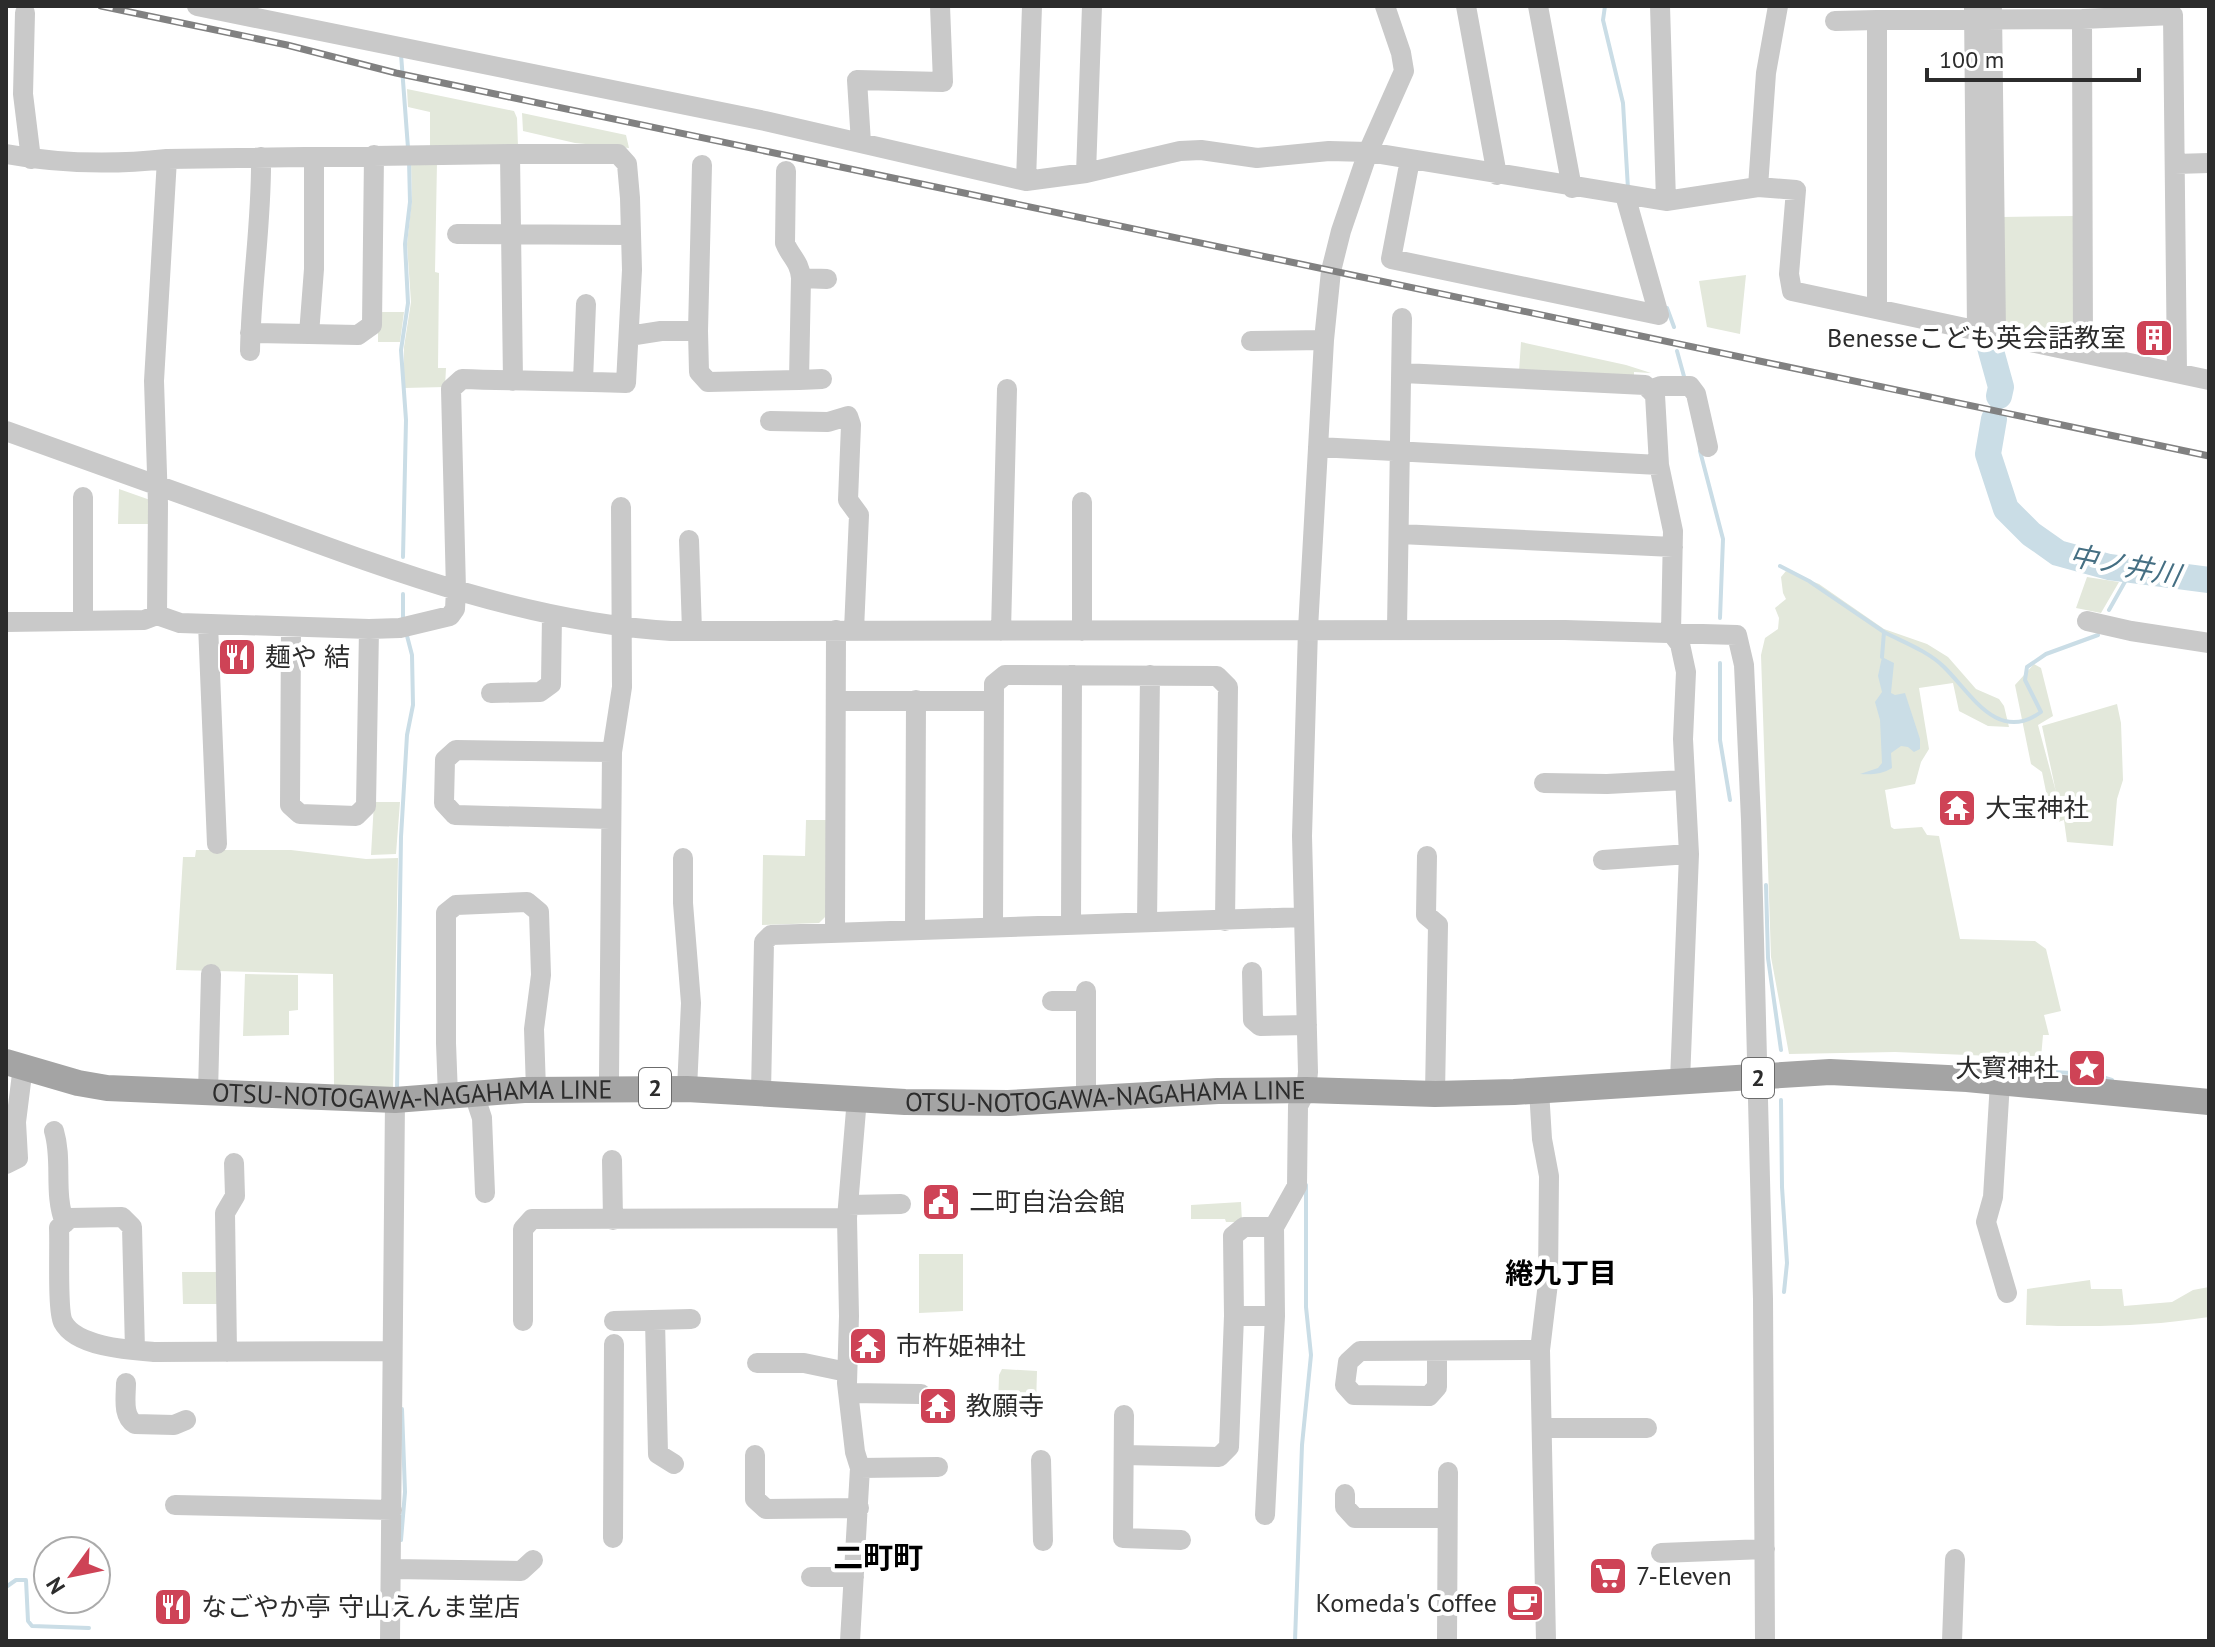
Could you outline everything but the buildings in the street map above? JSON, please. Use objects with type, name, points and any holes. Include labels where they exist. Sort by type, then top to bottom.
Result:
[{"type":"main road","name":"OTSU-NOTOGAWA-NAGAHAMA LINE","points":[[14,1064],[78,1083],[107,1088],[395,1100],[611,1088],[974,1103],[1086,1100],[1218,1091],[1435,1094],[1830,1072],[2000,1082],[2209,1102]]},
{"type":"street","points":[[197,6],[765,121],[1026,181],[1086,173],[1180,151],[1201,150],[1257,158],[1329,151],[1368,152],[1572,188],[1666,201],[1758,187],[1796,190],[1789,274],[1792,291],[2209,380]]},
{"type":"street","points":[[861,143],[857,80],[943,82],[940,6]]},
{"type":"street","points":[[1026,181],[1032,6]]},
{"type":"street","points":[[1086,173],[1092,6]]},
{"type":"street","points":[[1265,1515],[1275,1316],[1274,1227],[1297,1186],[1298,1106],[1306,1090],[1302,836],[1308,629],[1324,340],[1333,262],[1341,231],[1368,152],[1404,71],[1385,6]]},
{"type":"street","points":[[1466,6],[1497,175]]},
{"type":"street","points":[[1538,6],[1572,188]]},
{"type":"street","points":[[1660,6],[1666,201]]},
{"type":"street","points":[[1758,187],[1766,73],[1778,6]]},
{"type":"street","points":[[1983,12],[1986,331]]},
{"type":"street","points":[[1835,21],[1983,12],[2082,19],[2173,15],[2177,373]]},
{"type":"street","points":[[25,13],[23,94],[31,159]]},
{"type":"street","points":[[2082,19],[2083,352]]},
{"type":"street","points":[[1877,20],[1877,309]]},
{"type":"street","points":[[6,154],[59,163],[120,164],[167,159],[408,154],[618,154],[627,164],[631,235],[626,383],[462,379],[451,389],[456,590],[455,609],[450,616],[404,627],[369,629],[180,623],[157,615],[144,620],[6,622]]},
{"type":"street","points":[[510,154],[513,381]]},
{"type":"street","points":[[261,157],[262,190],[250,342],[309,334],[358,335],[372,325],[374,155]]},
{"type":"street","points":[[309,334],[314,269],[314,157]]},
{"type":"street","points":[[157,615],[154,381],[167,159]]},
{"type":"street","points":[[1410,160],[1391,259],[1659,315],[1625,195]]},
{"type":"street","points":[[2175,164],[2209,163]]},
{"type":"street","points":[[702,165],[699,372],[708,382],[822,379]]},
{"type":"street","points":[[786,171],[785,243],[800,265],[801,278],[799,380]]},
{"type":"street","points":[[457,234],[631,235]]},
{"type":"street","points":[[801,278],[827,279]]},
{"type":"street","points":[[583,381],[586,304]]},
{"type":"street","points":[[1397,629],[1402,318]]},
{"type":"street","points":[[629,336],[661,331],[698,331]]},
{"type":"street","points":[[1251,341],[1324,340]]},
{"type":"street","points":[[1403,373],[1645,385],[1655,395],[1659,465],[1673,531],[1671,632],[1680,644],[1686,672],[1684,780],[1689,854],[1680,1081]]},
{"type":"street","points":[[1650,390],[1661,386],[1686,386],[1696,394],[1708,447]]},
{"type":"street","points":[[1001,631],[1007,389]]},
{"type":"street","points":[[770,421],[828,422],[848,416],[851,425],[848,500],[859,515],[836,701],[835,933]]},
{"type":"street","points":[[6,431],[390,570],[552,615],[623,628],[692,631],[1397,629],[1737,635],[1744,665],[1751,820],[1763,1299],[1765,1641]]},
{"type":"street","points":[[1318,447],[1659,465]]},
{"type":"street","points":[[83,497],[83,620]]},
{"type":"street","points":[[1082,502],[1082,631]]},
{"type":"street","points":[[611,1088],[610,819],[612,752],[622,687],[621,507]]},
{"type":"street","points":[[1400,534],[1673,547]]},
{"type":"street","points":[[689,540],[692,631]]},
{"type":"street","points":[[491,693],[540,692],[551,684],[552,615]]},
{"type":"street","points":[[2087,621],[2209,643]]},
{"type":"street","points":[[208,624],[217,844]]},
{"type":"street","points":[[291,628],[290,805],[300,814],[356,816],[366,806],[369,629]]},
{"type":"street","points":[[993,927],[994,684],[1005,675],[1217,676],[1228,687],[1225,921]]},
{"type":"street","points":[[1071,925],[1072,675]]},
{"type":"street","points":[[1147,923],[1150,675]]},
{"type":"street","points":[[915,930],[916,700]]},
{"type":"street","points":[[836,701],[994,701]]},
{"type":"street","points":[[610,819],[455,815],[444,803],[445,760],[456,750],[612,752]]},
{"type":"street","points":[[1544,783],[1684,780]]},
{"type":"street","points":[[1603,860],[1689,854]]},
{"type":"street","points":[[1427,856],[1426,915],[1438,925],[1435,1094]]},
{"type":"street","points":[[683,858],[683,903],[691,1003],[687,1089]]},
{"type":"street","points":[[485,1193],[482,1118],[461,1095],[446,1043],[446,913],[456,905],[527,902],[539,912],[541,975],[534,1029],[536,1090]]},
{"type":"street","points":[[761,1093],[764,942],[771,935],[1304,917]]},
{"type":"street","points":[[1252,972],[1253,1020],[1260,1026],[1307,1025]]},
{"type":"street","points":[[208,1093],[211,974]]},
{"type":"street","points":[[1052,1001],[1086,996],[1086,1100]]},
{"type":"street","points":[[6,1164],[18,1158],[14,1064]]},
{"type":"street","points":[[2000,1082],[1993,1197],[1986,1222],[2007,1293]]},
{"type":"street","points":[[1539,1090],[1542,1139],[1549,1176],[1548,1283],[1540,1350],[1546,1641]]},
{"type":"street","points":[[850,1641],[859,1508],[858,1460],[847,1372],[847,1212],[857,1098]]},
{"type":"street","points":[[390,1641],[395,1100]]},
{"type":"street","points":[[54,1131],[58,1144],[59,1208],[65,1223]]},
{"type":"street","points":[[612,1160],[613,1220]]},
{"type":"street","points":[[227,1352],[225,1213],[235,1196],[234,1163]]},
{"type":"street","points":[[523,1321],[523,1229],[532,1219],[613,1220],[847,1212],[901,1204]]},
{"type":"street","points":[[135,1350],[132,1227],[122,1217],[70,1218],[59,1228],[61,1320],[72,1334],[99,1344],[135,1350],[391,1351]]},
{"type":"street","points":[[1124,1455],[1219,1457],[1229,1447],[1234,1316],[1233,1236],[1244,1227],[1274,1227]]},
{"type":"street","points":[[1234,1316],[1275,1316]]},
{"type":"street","points":[[614,1321],[691,1319]]},
{"type":"street","points":[[655,1320],[658,1454],[674,1464]]},
{"type":"street","points":[[613,1538],[614,1344]]},
{"type":"street","points":[[1437,1352],[1540,1350]]},
{"type":"street","points":[[757,1363],[804,1363],[847,1372]]},
{"type":"street","points":[[126,1383],[126,1415],[130,1421],[135,1424],[174,1425],[186,1420]]},
{"type":"street","points":[[849,1393],[921,1394]]},
{"type":"street","points":[[1124,1415],[1123,1538],[1181,1540]]},
{"type":"street","points":[[1542,1428],[1647,1428]]},
{"type":"street","points":[[755,1455],[755,1499],[766,1509],[859,1508]]},
{"type":"street","points":[[858,1460],[938,1467]]},
{"type":"street","points":[[1041,1460],[1043,1541]]},
{"type":"street","points":[[1447,1641],[1448,1472]]},
{"type":"street","points":[[1345,1494],[1345,1507],[1355,1518],[1447,1518]]},
{"type":"street","points":[[175,1505],[392,1510]]},
{"type":"street","points":[[1661,1553],[1765,1549]]},
{"type":"street","points":[[1952,1641],[1955,1559]]},
{"type":"street","points":[[392,1569],[521,1571],[533,1560]]},
{"type":"street","points":[[811,1577],[854,1577]]},
{"type":"shaded area","points":[[407,89],[514,111],[518,147],[430,149],[430,112],[408,107]]},
{"type":"shaded area","points":[[522,113],[626,135],[629,148],[575,143],[523,131]]},
{"type":"shaded area","points":[[411,162],[437,162],[435,272],[439,273],[438,368],[446,368],[445,387],[404,388],[404,347],[411,302],[407,244],[412,199]]},
{"type":"shaded area","points":[[2076,216],[2077,340],[2071,344],[2007,330],[2003,325],[2002,217]]},
{"type":"shaded area","points":[[1746,275],[1740,334],[1707,327],[1699,281]]},
{"type":"shaded area","points":[[378,312],[404,312],[400,342],[378,342]]},
{"type":"shaded area","points":[[1521,342],[1651,373],[1634,372],[1634,377],[1519,372]]},
{"type":"shaded area","points":[[119,489],[153,501],[152,524],[118,524]]},
{"type":"shaded area","points":[[1786,571],[1819,584],[1884,629],[1927,644],[1948,657],[1976,689],[1999,699],[2004,706],[2009,727],[1988,726],[1959,711],[1953,683],[1919,688],[1929,749],[1921,762],[1915,784],[1885,790],[1891,827],[1922,827],[1927,835],[1939,836],[1960,939],[2035,941],[2046,949],[2061,1011],[2044,1015],[2049,1035],[2043,1035],[2041,1058],[1895,1052],[1789,1054],[1771,957],[1761,655],[1765,638],[1778,629],[1779,618],[1775,608],[1786,599],[1781,577]]},
{"type":"shaded area","points":[[2087,577],[2119,582],[2101,613],[2076,608]]},
{"type":"shaded area","points":[[1882,657],[1894,663],[1891,693],[1905,693],[1920,739],[1920,749],[1914,752],[1901,746],[1891,753],[1892,768],[1877,774],[1860,774],[1878,768],[1882,763],[1880,720],[1875,702],[1882,692],[1878,676]]},
{"type":"shaded area","points":[[2034,664],[2041,668],[2053,716],[2038,725],[2056,792],[2042,726],[2117,704],[2121,723],[2123,780],[2117,799],[2113,846],[2067,842],[2064,820],[2052,821],[2042,772],[2031,764],[2015,685]]},
{"type":"shaded area","points":[[374,802],[400,802],[396,854],[371,855]]},
{"type":"shaded area","points":[[806,820],[826,820],[826,916],[819,923],[762,925],[763,855],[805,856]]},
{"type":"shaded area","points":[[196,850],[291,850],[366,859],[398,858],[393,1088],[334,1085],[333,974],[176,970],[183,857],[195,857]]},
{"type":"shaded area","points":[[245,974],[298,975],[298,1010],[289,1011],[289,1035],[243,1036]]},
{"type":"shaded area","points":[[1241,1202],[1242,1222],[1191,1219],[1191,1205]]},
{"type":"shaded area","points":[[919,1254],[963,1254],[963,1311],[919,1313]]},
{"type":"shaded area","points":[[182,1272],[219,1272],[220,1304],[183,1304]]},
{"type":"shaded area","points":[[2090,1280],[2091,1289],[2122,1289],[2124,1306],[2172,1302],[2193,1290],[2209,1287],[2209,1317],[2118,1326],[2026,1325],[2027,1289]]},
{"type":"shaded area","points":[[1002,1369],[1037,1371],[1036,1406],[998,1407]]},
{"type":"waterway","points":[[1605,6],[1603,20],[1623,103],[1628,189]]},
{"type":"waterway","points":[[401,54],[408,148]]},
{"type":"waterway","points":[[403,557],[406,420],[401,350],[408,303],[405,244],[410,202],[409,160]]},
{"type":"waterway","points":[[1667,308],[1674,327]]},
{"type":"waterway","name":"中ノ井川","points":[[1988,340],[2001,387],[1999,396]]},
{"type":"waterway","points":[[1677,351],[1685,380]]},
{"type":"waterway","name":"中ノ井川","points":[[1994,419],[1988,454],[2006,509],[2031,534],[2058,553],[2109,567],[2209,580]]},
{"type":"waterway","points":[[1700,451],[1723,539],[1720,618]]},
{"type":"waterway","points":[[1780,566],[1809,581],[1884,632],[1882,657]]},
{"type":"waterway","points":[[2109,610],[2131,571]]},
{"type":"waterway","points":[[403,594],[403,620]]},
{"type":"waterway","points":[[397,1090],[401,837],[407,735],[413,705],[412,655],[406,632]]},
{"type":"waterway","points":[[1884,632],[1931,656],[1986,711],[2011,722],[2025,720],[2041,712],[2025,680],[2027,667],[2046,654],[2098,635]]},
{"type":"waterway","points":[[1720,663],[1720,740],[1730,800]]},
{"type":"waterway","points":[[1766,885],[1768,958],[1781,1050]]},
{"type":"waterway","points":[[2010,1070],[2092,1074],[2112,1080]]},
{"type":"waterway","points":[[1781,1100],[1787,1263],[1784,1292]]},
{"type":"waterway","points":[[1295,1641],[1302,1445],[1311,1355],[1306,1307],[1306,1185]]},
{"type":"waterway","points":[[401,1540],[405,1492],[402,1409]]},
{"type":"waterway","points":[[6,1587],[16,1580],[26,1580],[28,1621],[32,1626],[89,1628]]},
{"type":"railway","points":[[101,6],[287,45],[396,73],[2209,456]]},
{"type":"place","name":"Benesseこども英会話教室","points":[[2154,338]]},
{"type":"place","name":"麺や 結","points":[[237,657]]},
{"type":"place","name":"大宝神社","points":[[1957,808]]},
{"type":"place","name":"大寳神社","points":[[2087,1068]]},
{"type":"place","name":"二町自治会館","points":[[941,1202]]},
{"type":"place","name":"市杵姫神社","points":[[868,1346]]},
{"type":"place","name":"教願寺","points":[[938,1406]]},
{"type":"place","name":"7-Eleven","points":[[1608,1576]]},
{"type":"place","name":"Komeda's Coffee","points":[[1525,1603]]},
{"type":"place","name":"なごやか亭 守山えんま堂店","points":[[173,1607]]},
{"type":"district","name":"綣九丁目","points":[[1561,1273]]},
{"type":"district","name":"二町町","points":[[878,1558]]}]
